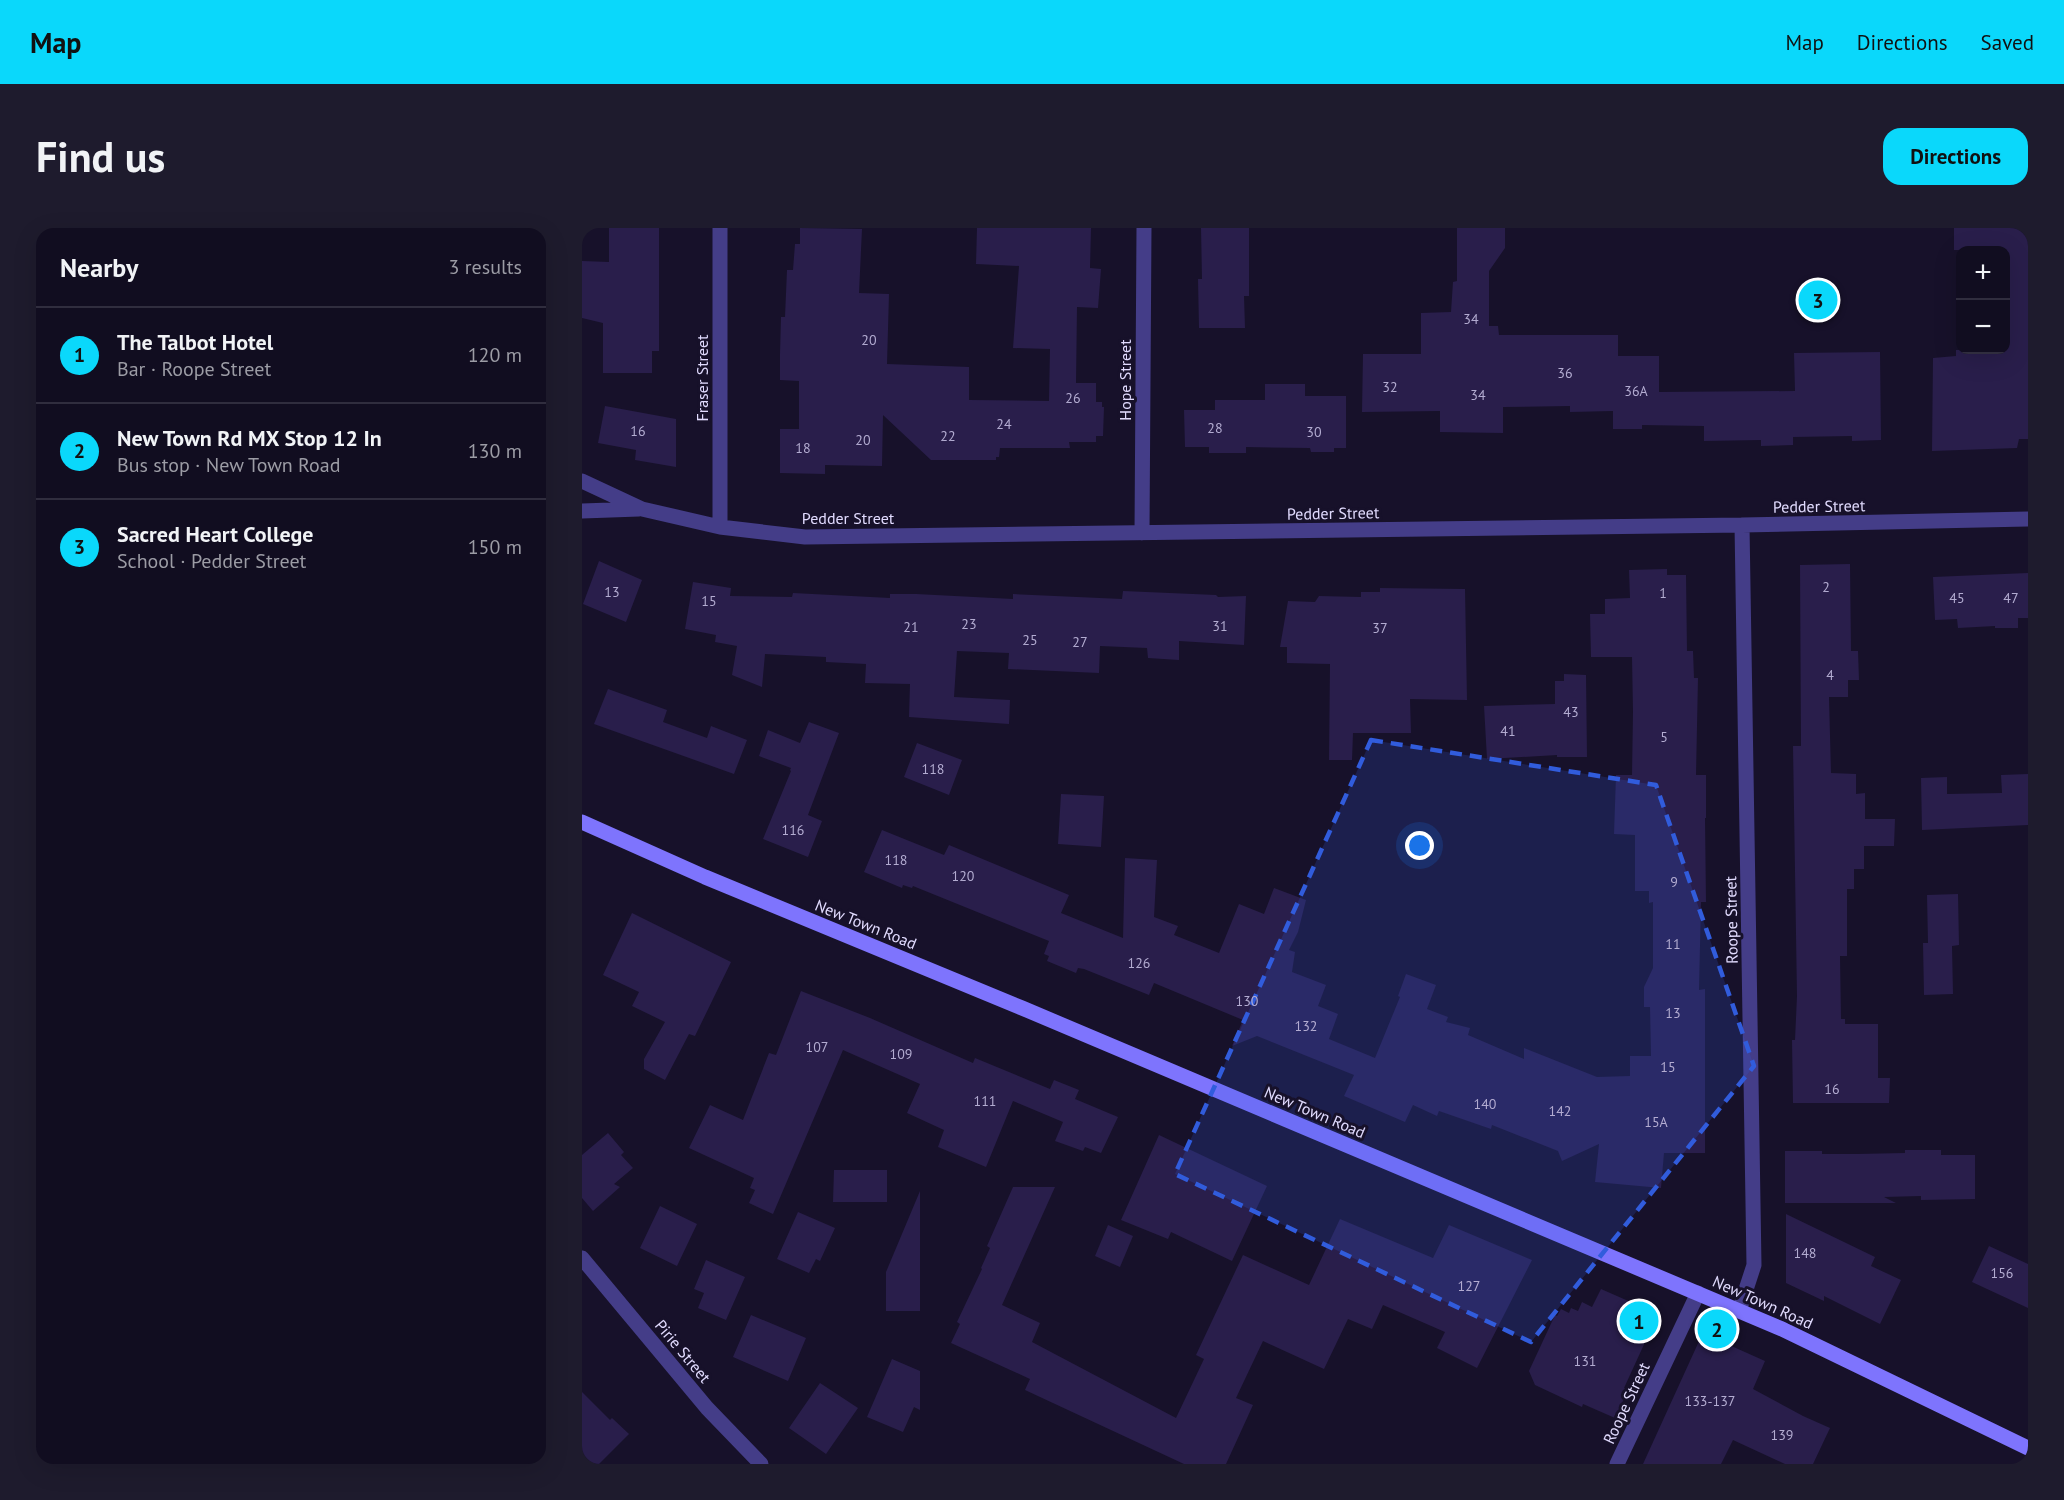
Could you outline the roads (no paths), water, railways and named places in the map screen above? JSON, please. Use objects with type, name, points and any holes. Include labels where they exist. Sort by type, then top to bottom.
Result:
[{"type":"main road","name":"New Town Road","points":[[582,822],[705,878],[1033,1012],[1782,1329],[2028,1448]]},
{"type":"street","name":"Fraser Street","points":[[720,228],[720,527]]},
{"type":"street","name":"Hope Street","points":[[1142,533],[1144,228]]},
{"type":"street","name":"Pedder Street","points":[[582,482],[642,509],[720,527],[805,537],[2028,519]]},
{"type":"street","name":"Pedder Street","points":[[582,511],[642,509]]},
{"type":"street","name":"Roope Street","points":[[1739,1311],[1754,1265],[1742,525]]},
{"type":"street","name":"Pirie Street","points":[[582,1258],[752,1461]]},
{"type":"street","name":"Roope Street","points":[[1617,1464],[1698,1293]]},
{"type":"place","name":"Sacred Heart College","points":[[1818,300]]},
{"type":"place","name":"The Talbot Hotel","points":[[1639,1321]]},
{"type":"place","name":"New Town Rd MX Stop 12 In","points":[[1717,1329]]}]
